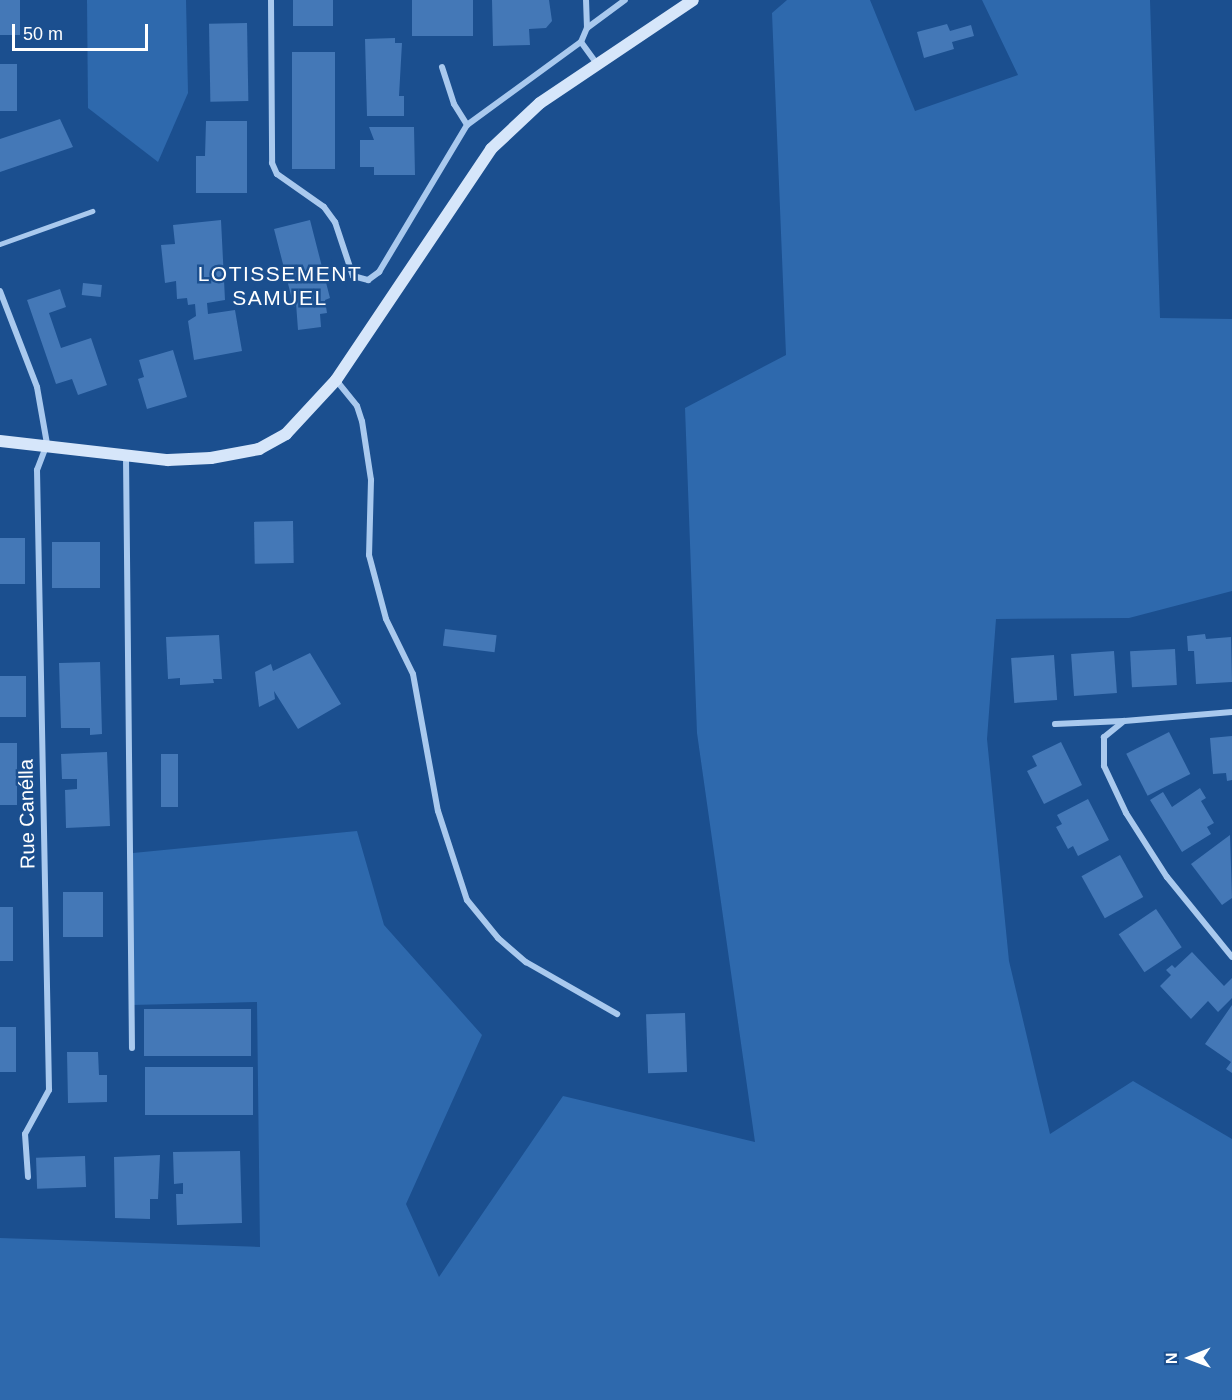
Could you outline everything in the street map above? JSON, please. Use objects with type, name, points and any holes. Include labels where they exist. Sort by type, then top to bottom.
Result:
[{"type":"main road","points":[[0,441],[46,444],[126,457],[211,458],[259,448],[286,434],[336,380],[491,149],[540,103],[596,63],[693,0]]},
{"type":"street","points":[[271,0],[272,163],[277,174],[324,207],[335,222],[353,276],[368,280],[379,272],[467,125],[581,42],[587,28],[586,0]]},
{"type":"street","points":[[587,28],[625,0]]},
{"type":"street","points":[[581,42],[596,63]]},
{"type":"street","points":[[442,67],[454,104],[467,125]]},
{"type":"street","points":[[0,291],[37,387],[46,444]]},
{"type":"street","points":[[336,380],[357,406],[363,421],[371,480],[369,555],[386,619],[413,674],[438,812],[467,900],[498,938],[526,962],[617,1014]]},
{"type":"street","name":"Rue Canélla","points":[[28,1177],[25,1134],[49,1090],[37,470],[46,444]]},
{"type":"street","points":[[126,457],[132,1048]]},
{"type":"street","points":[[1055,724],[1232,712]]},
{"type":"street","points":[[1124,721],[1104,737],[1104,766],[1126,813],[1167,877],[1232,957]]},
{"type":"lane","points":[[0,244],[92,211]]},
{"type":"shaded area","points":[[87,0],[186,0],[188,93],[158,162],[88,108]]},
{"type":"shaded area","points":[[787,0],[870,0],[915,111],[1018,75],[982,0],[1150,0],[1160,318],[1232,319],[1232,591],[1129,618],[996,619],[987,739],[1009,961],[1050,1134],[1133,1081],[1232,1139],[1232,1400],[0,1400],[0,1238],[260,1247],[257,1002],[131,1005],[133,853],[357,831],[384,925],[482,1035],[406,1204],[439,1277],[563,1096],[755,1142],[697,733],[685,408],[786,355],[772,13]]},
{"type":"building","points":[[0,0],[20,0],[20,35],[0,35]]},
{"type":"building","points":[[293,0],[333,0],[333,26],[293,26]]},
{"type":"building","points":[[412,0],[473,0],[473,36],[412,36]]},
{"type":"building","points":[[492,0],[549,0],[552,21],[546,28],[529,29],[530,45],[493,46]]},
{"type":"building","points":[[247,23],[248,101],[210,102],[209,24]]},
{"type":"building","points":[[947,24],[950,31],[971,25],[974,36],[952,42],[954,49],[924,58],[917,32]]},
{"type":"building","points":[[395,38],[395,43],[402,43],[399,96],[404,96],[404,116],[367,116],[365,39]]},
{"type":"building","points":[[292,52],[335,52],[335,169],[292,169]]},
{"type":"building","points":[[0,64],[17,64],[17,111],[0,111]]},
{"type":"building","points":[[60,119],[73,147],[0,172],[0,139]]},
{"type":"building","points":[[206,121],[247,121],[247,193],[196,193],[196,156],[205,156]]},
{"type":"building","points":[[369,127],[414,127],[415,175],[374,175],[374,167],[360,167],[360,140],[374,140]]},
{"type":"building","points":[[221,220],[225,300],[207,303],[208,314],[235,310],[242,351],[194,360],[188,321],[196,316],[195,304],[188,305],[187,298],[177,299],[176,281],[165,283],[161,245],[175,244],[173,225]]},
{"type":"building","points":[[310,220],[330,298],[325,300],[327,313],[320,314],[321,327],[298,330],[296,303],[294,307],[274,229]]},
{"type":"building","points":[[83,283],[102,285],[101,297],[82,295]]},
{"type":"building","points":[[60,289],[66,307],[49,313],[61,348],[91,338],[107,385],[78,395],[72,379],[56,384],[27,300]]},
{"type":"building","points":[[173,350],[187,397],[147,409],[138,379],[144,377],[139,360]]},
{"type":"building","points":[[293,521],[294,563],[255,564],[254,522]]},
{"type":"building","points":[[0,538],[25,538],[25,584],[0,584]]},
{"type":"building","points":[[52,542],[100,542],[100,588],[52,588]]},
{"type":"building","points":[[445,629],[497,635],[495,652],[443,646]]},
{"type":"building","points":[[1205,634],[1206,639],[1231,637],[1232,682],[1196,684],[1194,651],[1188,651],[1187,636]]},
{"type":"building","points":[[219,635],[222,679],[213,679],[214,683],[180,685],[180,678],[168,679],[166,637]]},
{"type":"building","points":[[1175,649],[1177,685],[1132,687],[1130,651]]},
{"type":"building","points":[[1114,651],[1117,693],[1074,696],[1071,654]]},
{"type":"building","points":[[310,653],[341,704],[298,729],[274,691],[275,699],[259,707],[255,672],[271,664],[273,671]]},
{"type":"building","points":[[1054,655],[1057,700],[1014,703],[1011,658]]},
{"type":"building","points":[[100,662],[102,734],[90,735],[90,728],[61,728],[59,663]]},
{"type":"building","points":[[0,676],[26,676],[26,717],[0,717]]},
{"type":"building","points":[[1169,732],[1190,774],[1148,796],[1126,754]]},
{"type":"building","points":[[1232,736],[1232,780],[1227,781],[1226,773],[1213,774],[1210,738]]},
{"type":"building","points":[[1061,742],[1082,785],[1044,804],[1027,771],[1037,766],[1032,756]]},
{"type":"building","points":[[0,743],[17,743],[17,805],[0,805]]},
{"type":"building","points":[[107,752],[110,826],[66,828],[65,790],[77,789],[77,779],[62,779],[61,754]]},
{"type":"building","points":[[161,754],[178,754],[178,807],[161,807]]},
{"type":"building","points":[[1200,788],[1206,798],[1201,801],[1214,823],[1207,827],[1211,834],[1182,852],[1150,800],[1163,792],[1172,807]]},
{"type":"building","points":[[1088,799],[1109,840],[1078,856],[1073,846],[1068,849],[1056,827],[1062,824],[1057,815]]},
{"type":"building","points":[[1230,835],[1232,898],[1222,905],[1191,864]]},
{"type":"building","points":[[1120,855],[1143,897],[1105,918],[1082,876]]},
{"type":"building","points":[[63,892],[103,892],[103,937],[63,937]]},
{"type":"building","points":[[0,907],[13,907],[13,961],[0,961]]},
{"type":"building","points":[[1156,909],[1182,947],[1144,972],[1119,934]]},
{"type":"building","points":[[1192,952],[1224,986],[1232,978],[1232,998],[1218,1012],[1208,1001],[1191,1019],[1160,986],[1171,975],[1166,970],[1172,965],[1175,968]]},
{"type":"building","points":[[1232,1005],[1232,1073],[1226,1069],[1231,1062],[1205,1044]]},
{"type":"building","points":[[144,1009],[251,1009],[251,1056],[144,1056]]},
{"type":"building","points":[[685,1013],[687,1072],[648,1073],[646,1014]]},
{"type":"building","points":[[0,1027],[16,1027],[16,1072],[0,1072]]},
{"type":"building","points":[[67,1052],[98,1052],[99,1075],[107,1075],[107,1102],[68,1103]]},
{"type":"building","points":[[145,1067],[253,1067],[253,1115],[145,1115]]},
{"type":"building","points":[[240,1151],[242,1223],[177,1225],[176,1194],[183,1194],[183,1183],[174,1184],[173,1152]]},
{"type":"building","points":[[160,1155],[158,1199],[150,1199],[150,1219],[115,1218],[114,1157]]},
{"type":"building","points":[[85,1156],[86,1187],[37,1189],[36,1158]]},
{"type":"district","name":"LOTISSEMENT SAMUEL","points":[[280,286]]}]
